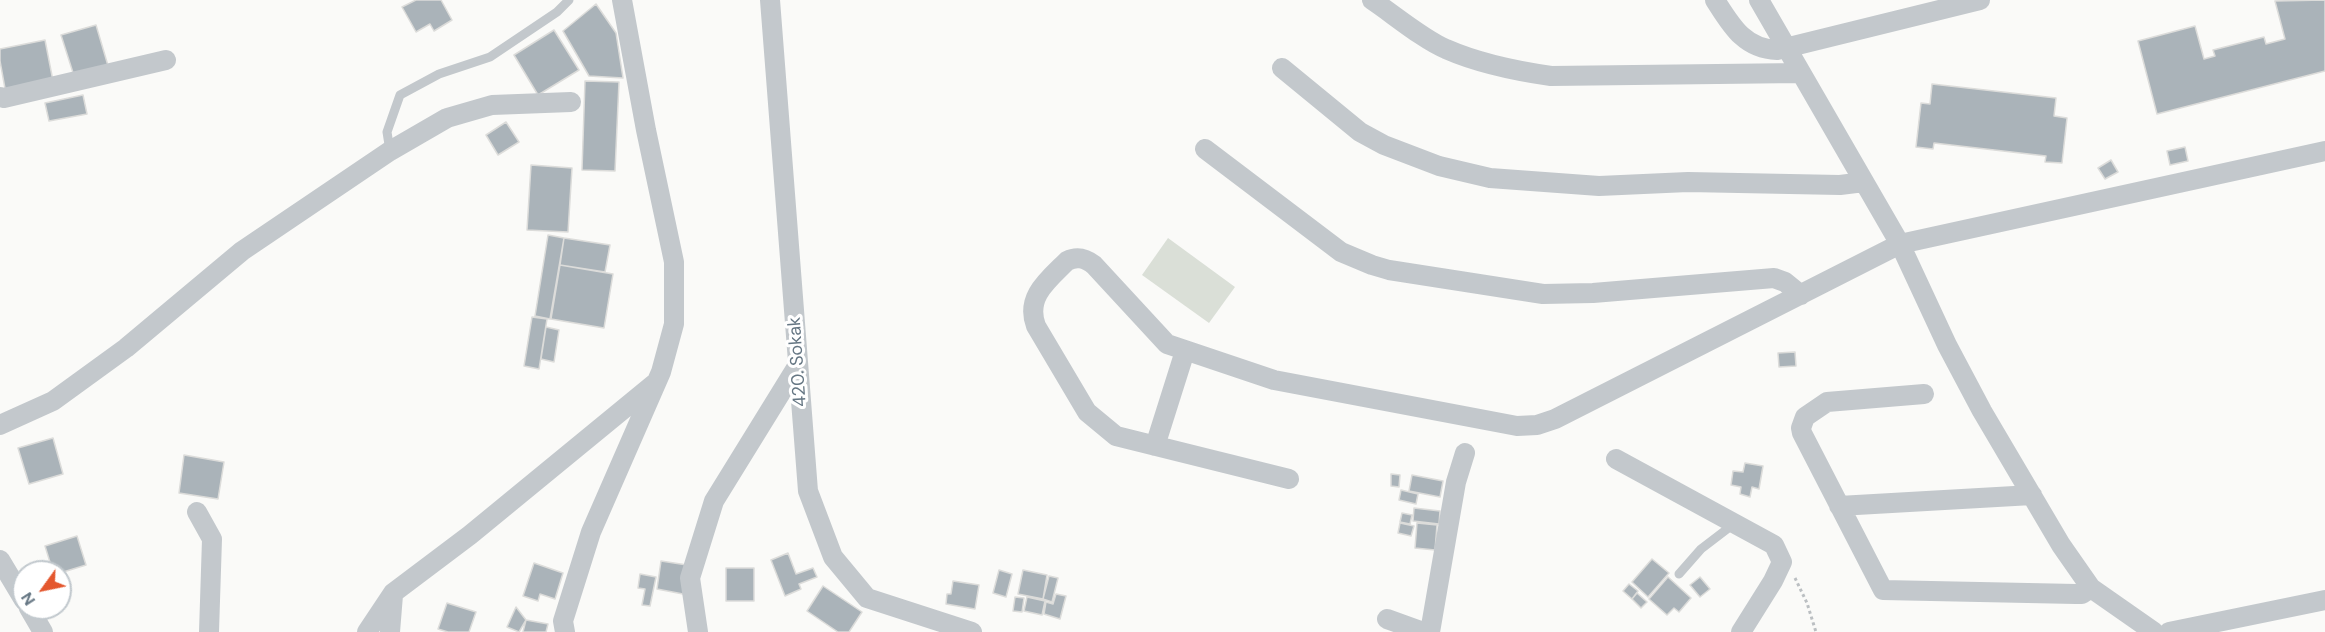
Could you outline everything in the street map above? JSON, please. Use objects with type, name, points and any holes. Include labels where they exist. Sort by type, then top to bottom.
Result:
[{"type":"street","points":[[565,632],[563,621],[591,532],[657,382],[674,324],[674,262],[622,0]]},
{"type":"street","name":"420. Sokak","points":[[770,0],[808,491],[833,557],[867,598],[917,623],[972,632]]},
{"type":"street","points":[[1372,0],[1444,49],[1472,59],[1526,72],[1551,76],[1800,73]]},
{"type":"street","points":[[1715,0],[1732,27],[1745,40],[1767,50],[1786,49],[1980,0]]},
{"type":"street","points":[[1759,0],[1900,244],[1952,355],[1982,411],[2061,545],[2091,588],[2154,632]]},
{"type":"street","points":[[0,97],[4,98],[166,60]]},
{"type":"street","points":[[1282,68],[1360,132],[1376,141],[1439,166],[1490,178],[1599,186],[1688,182],[1840,185],[1864,182]]},
{"type":"street","points":[[0,425],[53,401],[126,348],[242,251],[390,151],[447,118],[492,105],[571,102]]},
{"type":"street","points":[[1205,149],[1341,252],[1372,266],[1543,294],[1593,293],[1774,278],[1785,282],[1801,295]]},
{"type":"street","points":[[1289,479],[1116,436],[1087,412],[1036,326],[1033,314],[1035,298],[1039,290],[1067,261],[1083,258],[1094,265],[1167,344],[1185,351],[1274,380],[1517,426],[1537,425],[1556,419],[1900,244],[2325,151]]},
{"type":"street","points":[[1155,446],[1185,351]]},
{"type":"street","points":[[698,632],[690,578],[714,501],[798,364]]},
{"type":"street","points":[[367,632],[393,593],[470,535],[657,382]]},
{"type":"street","points":[[1924,394],[1827,402],[1805,417],[1801,428],[1802,434],[1883,590],[2082,594],[2091,588]]},
{"type":"street","points":[[1430,632],[1456,482],[1465,453]]},
{"type":"street","points":[[1616,459],[1774,545],[1782,562],[1773,581],[1741,632]]},
{"type":"street","points":[[1839,506],[2032,495]]},
{"type":"street","points":[[197,512],[212,539],[209,632]]},
{"type":"street","points":[[0,560],[12,580]]},
{"type":"street","points":[[390,632],[393,593]]},
{"type":"street","points":[[2169,632],[2325,600]]},
{"type":"street","points":[[1387,619],[1423,632]]},
{"type":"lane","points":[[390,151],[387,132],[400,95],[439,74],[490,57],[557,12],[569,0]]},
{"type":"lane","points":[[1679,573],[1701,549],[1735,523]]},
{"type":"path","points":[[1782,562],[1808,603],[1816,632]]},
{"type":"shaded area","points":[[1168,238],[1235,287],[1209,323],[1142,275]]},
{"type":"building","points":[[416,0],[441,0],[452,20],[434,31],[430,24],[416,32],[402,7]]},
{"type":"building","points":[[2325,0],[2325,71],[2157,114],[2138,41],[2195,26],[2204,59],[2215,56],[2213,50],[2264,37],[2266,44],[2285,39],[2275,1]]},
{"type":"building","points":[[596,4],[616,33],[623,78],[589,76],[563,31]]},
{"type":"building","points":[[96,25],[109,69],[75,79],[61,35]]},
{"type":"building","points":[[554,30],[579,70],[538,95],[514,55]]},
{"type":"building","points":[[45,40],[54,86],[6,94],[0,49]]},
{"type":"building","points":[[585,81],[619,82],[615,171],[582,170]]},
{"type":"building","points":[[1932,84],[2056,98],[2054,116],[2067,118],[2062,163],[2045,162],[2046,156],[1934,143],[1933,149],[1916,147],[1921,103],[1930,104]]},
{"type":"building","points":[[83,95],[87,114],[49,121],[45,103]]},
{"type":"building","points":[[506,122],[519,142],[498,155],[486,135]]},
{"type":"building","points":[[2185,147],[2188,161],[2170,165],[2167,151]]},
{"type":"building","points":[[2111,160],[2118,172],[2105,179],[2098,168]]},
{"type":"building","points":[[531,165],[572,168],[568,232],[527,230]]},
{"type":"building","points":[[548,235],[564,238],[550,319],[535,316]]},
{"type":"building","points":[[564,238],[610,245],[605,272],[560,265]]},
{"type":"building","points":[[560,265],[613,274],[604,328],[551,319]]},
{"type":"building","points":[[532,317],[547,319],[539,369],[524,366]]},
{"type":"building","points":[[546,327],[559,330],[554,362],[541,359]]},
{"type":"building","points":[[1795,352],[1796,366],[1779,367],[1778,353]]},
{"type":"building","points":[[53,438],[63,474],[29,484],[18,448]]},
{"type":"building","points":[[184,455],[224,462],[218,499],[179,493]]},
{"type":"building","points":[[1745,463],[1763,466],[1759,489],[1752,487],[1750,497],[1740,494],[1741,487],[1731,485],[1733,471],[1743,472]]},
{"type":"building","points":[[1391,474],[1400,475],[1399,487],[1391,486]]},
{"type":"building","points":[[1412,475],[1443,481],[1440,497],[1409,491]]},
{"type":"building","points":[[1401,490],[1418,494],[1416,504],[1399,500]]},
{"type":"building","points":[[1414,508],[1440,511],[1439,524],[1413,521]]},
{"type":"building","points":[[1402,513],[1412,515],[1410,524],[1400,522]]},
{"type":"building","points":[[1400,523],[1414,526],[1411,536],[1398,533]]},
{"type":"building","points":[[1417,523],[1437,525],[1435,550],[1415,548]]},
{"type":"building","points":[[77,536],[86,565],[72,569],[72,560],[49,560],[45,546]]},
{"type":"building","points":[[788,553],[796,574],[813,568],[817,577],[799,584],[801,589],[785,596],[771,560]]},
{"type":"building","points":[[1652,559],[1669,573],[1648,597],[1632,582]]},
{"type":"building","points":[[661,561],[687,565],[683,594],[657,589]]},
{"type":"building","points":[[534,563],[563,573],[555,599],[540,594],[538,601],[523,596]]},
{"type":"building","points":[[726,568],[754,568],[754,601],[726,601]]},
{"type":"building","points":[[999,570],[1012,574],[1006,597],[993,593]]},
{"type":"building","points":[[1023,570],[1047,575],[1043,599],[1018,594]]},
{"type":"building","points":[[640,574],[656,577],[650,606],[642,605],[645,589],[638,588]]},
{"type":"building","points":[[1049,576],[1058,578],[1052,602],[1043,599]]},
{"type":"building","points":[[1668,577],[1691,598],[1679,612],[1674,608],[1667,615],[1649,599]]},
{"type":"building","points":[[1700,577],[1710,589],[1700,597],[1690,585]]},
{"type":"building","points":[[953,581],[979,585],[975,609],[946,604],[947,594],[951,594]]},
{"type":"building","points":[[1629,584],[1638,591],[1632,599],[1623,591]]},
{"type":"building","points":[[823,586],[862,612],[849,632],[838,632],[807,611]]},
{"type":"building","points":[[1637,593],[1647,602],[1641,608],[1632,599]]},
{"type":"building","points":[[1056,594],[1066,596],[1060,619],[1044,614],[1046,602],[1053,604]]},
{"type":"building","points":[[1015,597],[1024,598],[1022,612],[1013,611]]},
{"type":"building","points":[[1027,597],[1045,601],[1042,615],[1024,611]]},
{"type":"building","points":[[447,603],[476,612],[469,632],[448,632],[438,629]]},
{"type":"building","points":[[516,607],[526,620],[519,632],[507,627]]},
{"type":"building","points":[[526,620],[548,624],[546,632],[523,632]]}]
